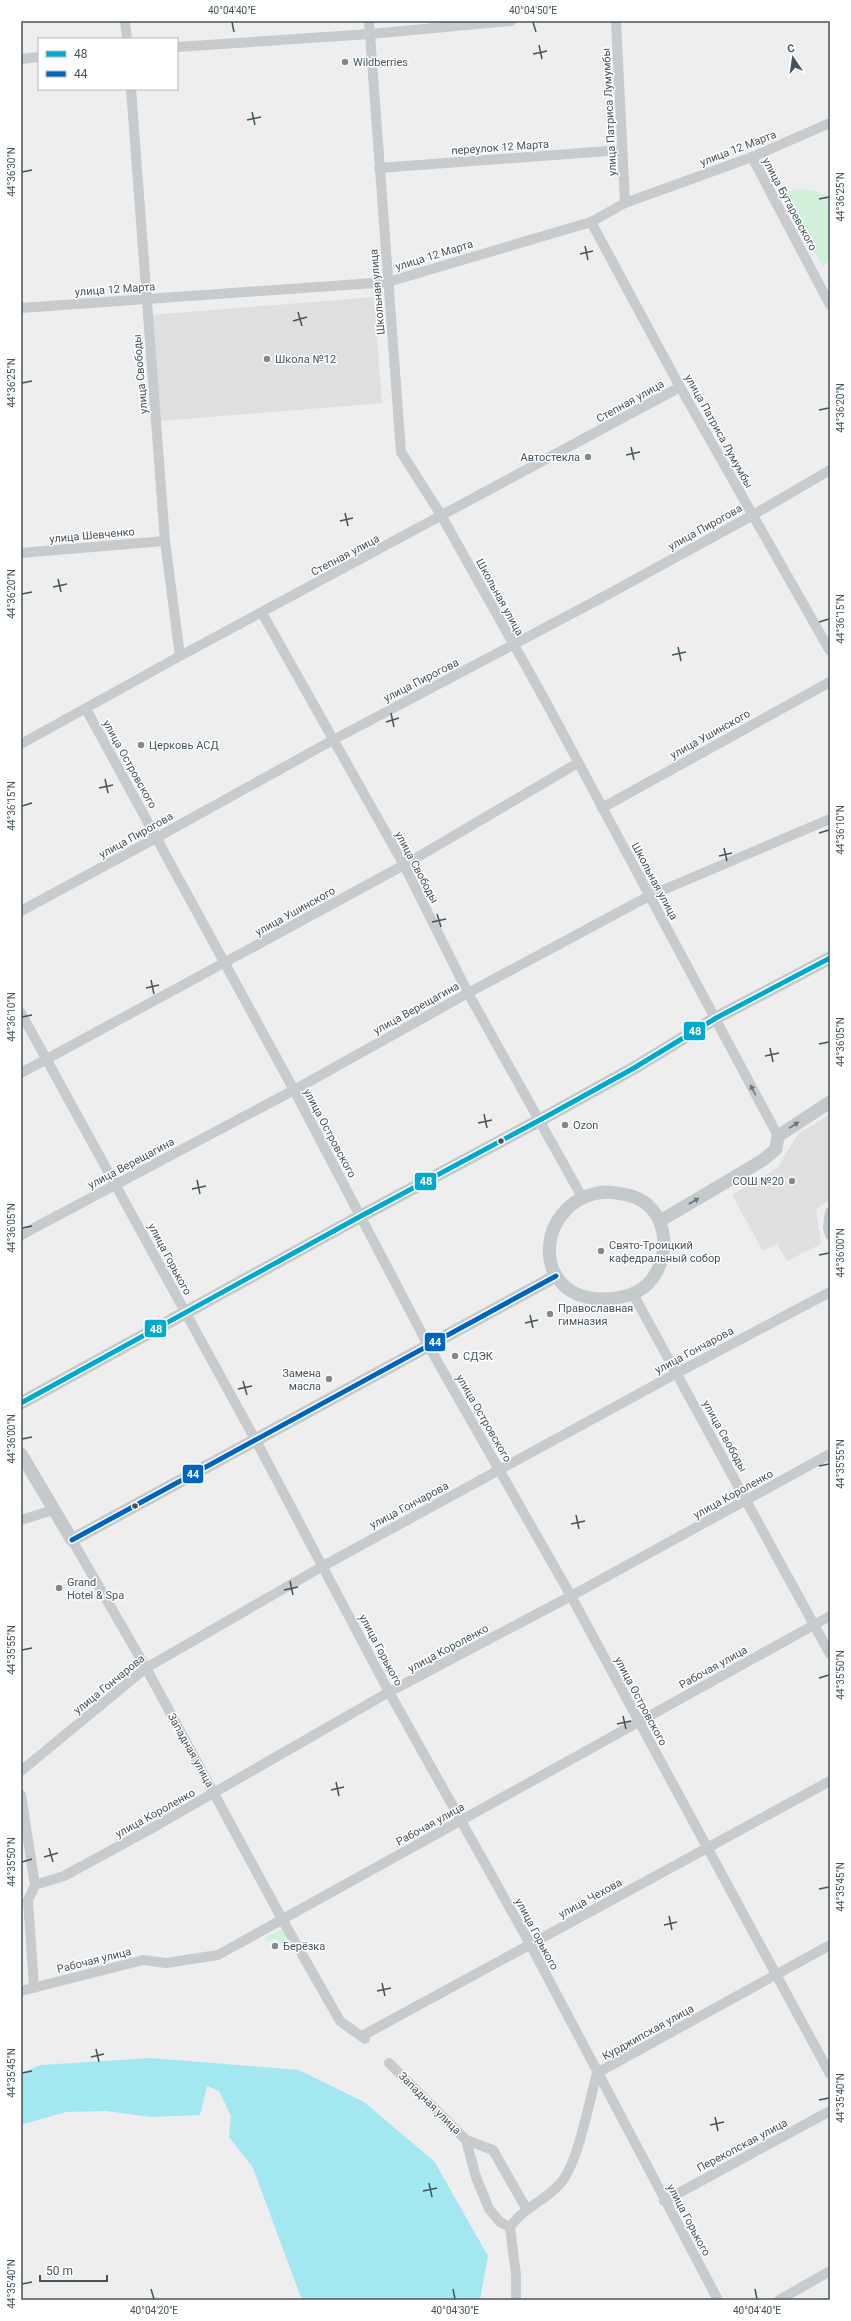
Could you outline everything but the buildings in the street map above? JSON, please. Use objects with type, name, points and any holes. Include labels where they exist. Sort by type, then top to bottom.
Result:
[{"type":"main road","points":[[21,1403],[185,1312],[634,1068],[716,1018],[830,958]]},
{"type":"main road","points":[[660,1221],[764,1160],[776,1149],[778,1136],[830,1102]]},
{"type":"main road","points":[[605,1192],[637,1198],[650,1206],[660,1221],[664,1235],[664,1252],[658,1269],[647,1284],[633,1294],[615,1298],[598,1299],[567,1288],[556,1276],[551,1265],[549,1250],[551,1236],[560,1216],[569,1206],[582,1197],[605,1192]]},
{"type":"main road","points":[[72,1540],[556,1276]]},
{"type":"main road","name":"Западная улица","points":[[21,1454],[72,1540]]},
{"type":"street","points":[[126,21],[127,38]]},
{"type":"street","name":"Школьная улица","points":[[369,21],[379,168],[402,452],[441,515],[513,644],[716,1018],[778,1136]]},
{"type":"street","points":[[178,47],[370,34],[511,21]]},
{"type":"street","name":"улица Патриса Лумумбы","points":[[616,21],[625,203]]},
{"type":"street","points":[[21,59],[38,57]]},
{"type":"street","name":"улица Свободы","points":[[131,90],[165,541],[180,656]]},
{"type":"street","name":"улица 12 Марта","points":[[21,308],[388,282],[591,222],[625,203],[752,157],[830,123]]},
{"type":"street","name":"переулок 12 Марта","points":[[379,168],[622,150]]},
{"type":"street","name":"улица Бутаревского","points":[[752,157],[830,305]]},
{"type":"street","name":"улица Патриса Лумумбы","points":[[591,222],[680,387],[830,651]]},
{"type":"street","name":"Степная улица","points":[[21,744],[180,656],[680,387]]},
{"type":"street","name":"улица Пирогова","points":[[21,911],[333,740],[499,653],[513,644],[533,635],[753,515],[830,470]]},
{"type":"street","name":"улица Шевченко","points":[[21,553],[165,541]]},
{"type":"street","name":"улица Свободы","points":[[262,613],[404,865],[468,993],[582,1197]]},
{"type":"street","name":"улица Ушинского","points":[[602,808],[830,682]]},
{"type":"street","name":"улица Островского","points":[[86,709],[294,1090],[428,1345],[571,1596],[830,2074]]},
{"type":"street","name":"улица Ушинского","points":[[21,1073],[404,865],[578,763]]},
{"type":"street","name":"улица Верещагина","points":[[21,1235],[294,1090],[468,993],[649,896],[830,819]]},
{"type":"street","name":"улица Горького","points":[[21,1012],[255,1439],[390,1692],[530,1944],[664,2201],[718,2300]]},
{"type":"street","points":[[830,1212],[828,1214],[828,1227],[830,1235]]},
{"type":"street","name":"улица Гончарова","points":[[21,1771],[146,1668],[323,1566],[677,1373],[830,1292]]},
{"type":"street","name":"улица Свободы","points":[[633,1294],[830,1654]]},
{"type":"street","name":"улица Короленко","points":[[35,1885],[64,1876],[215,1794],[390,1692],[571,1596],[830,1454]]},
{"type":"street","points":[[21,1520],[53,1510]]},
{"type":"street","name":"Западная улица","points":[[72,1540],[146,1668],[282,1919],[340,2021],[364,2037]]},
{"type":"street","name":"Рабочая улица","points":[[21,1991],[143,1960],[166,1963],[218,1955],[830,1616]]},
{"type":"street","name":"улица Чехова","points":[[364,2037],[530,1944],[830,1781]]},
{"type":"street","points":[[21,1795],[35,1885],[24,1900],[34,1988]]},
{"type":"street","name":"Курджипская улица","points":[[510,2227],[527,2210],[559,2185],[570,2170],[598,2073],[830,1945]]},
{"type":"street","name":"Западная улица","points":[[389,2063],[466,2140],[476,2177],[489,2209],[500,2222],[510,2227]]},
{"type":"street","name":"Перекопская улица","points":[[664,2201],[830,2111]]},
{"type":"street","points":[[466,2140],[493,2150],[527,2210]]},
{"type":"street","points":[[510,2227],[516,2275],[516,2300]]},
{"type":"street","points":[[779,2300],[830,2271]]},
{"type":"shaded area","name":"Школа №12","points":[[374,297],[382,403],[160,421],[151,315]]},
{"type":"shaded area","name":"СОШ №20","points":[[830,1114],[830,1200],[816,1209],[821,1244],[787,1261],[777,1244],[763,1251],[732,1195],[777,1168],[798,1134]]},
{"type":"green space","points":[[797,189],[815,191],[830,197],[830,260],[822,266],[785,193]]},
{"type":"green space","points":[[282,1929],[289,1940],[282,1944],[275,1939],[268,1942],[265,1938]]},
{"type":"water","points":[[151,2058],[299,2070],[364,2102],[434,2161],[488,2256],[480,2300],[302,2300],[253,2168],[229,2137],[231,2116],[219,2091],[207,2086],[200,2115],[151,2117],[106,2111],[66,2112],[21,2125],[21,2073],[41,2065]]},
{"type":"transit line","name":"48","points":[[21,1403],[361,1216],[551,1114],[634,1068],[716,1018],[830,958]]},
{"type":"transit line","name":"44","points":[[72,1540],[556,1276]]},
{"type":"place","name":"Wildberries","points":[[345,62]]},
{"type":"place","name":"Школа №12","points":[[267,359]]},
{"type":"place","name":"Автостекла","points":[[588,457]]},
{"type":"place","name":"Церковь АСД","points":[[141,745]]},
{"type":"place","name":"Ozon","points":[[565,1125]]},
{"type":"place","name":"СОШ №20","points":[[792,1181]]},
{"type":"place","name":"Свято-Троицкий кафедральный собор","points":[[601,1251]]},
{"type":"place","name":"Православная гимназия","points":[[550,1314]]},
{"type":"place","name":"СДЭК","points":[[455,1356]]},
{"type":"place","name":"Замена масла","points":[[329,1379]]},
{"type":"place","name":"Grand Hotel & Spa","points":[[59,1588]]},
{"type":"place","name":"Берёзка","points":[[275,1946]]}]
